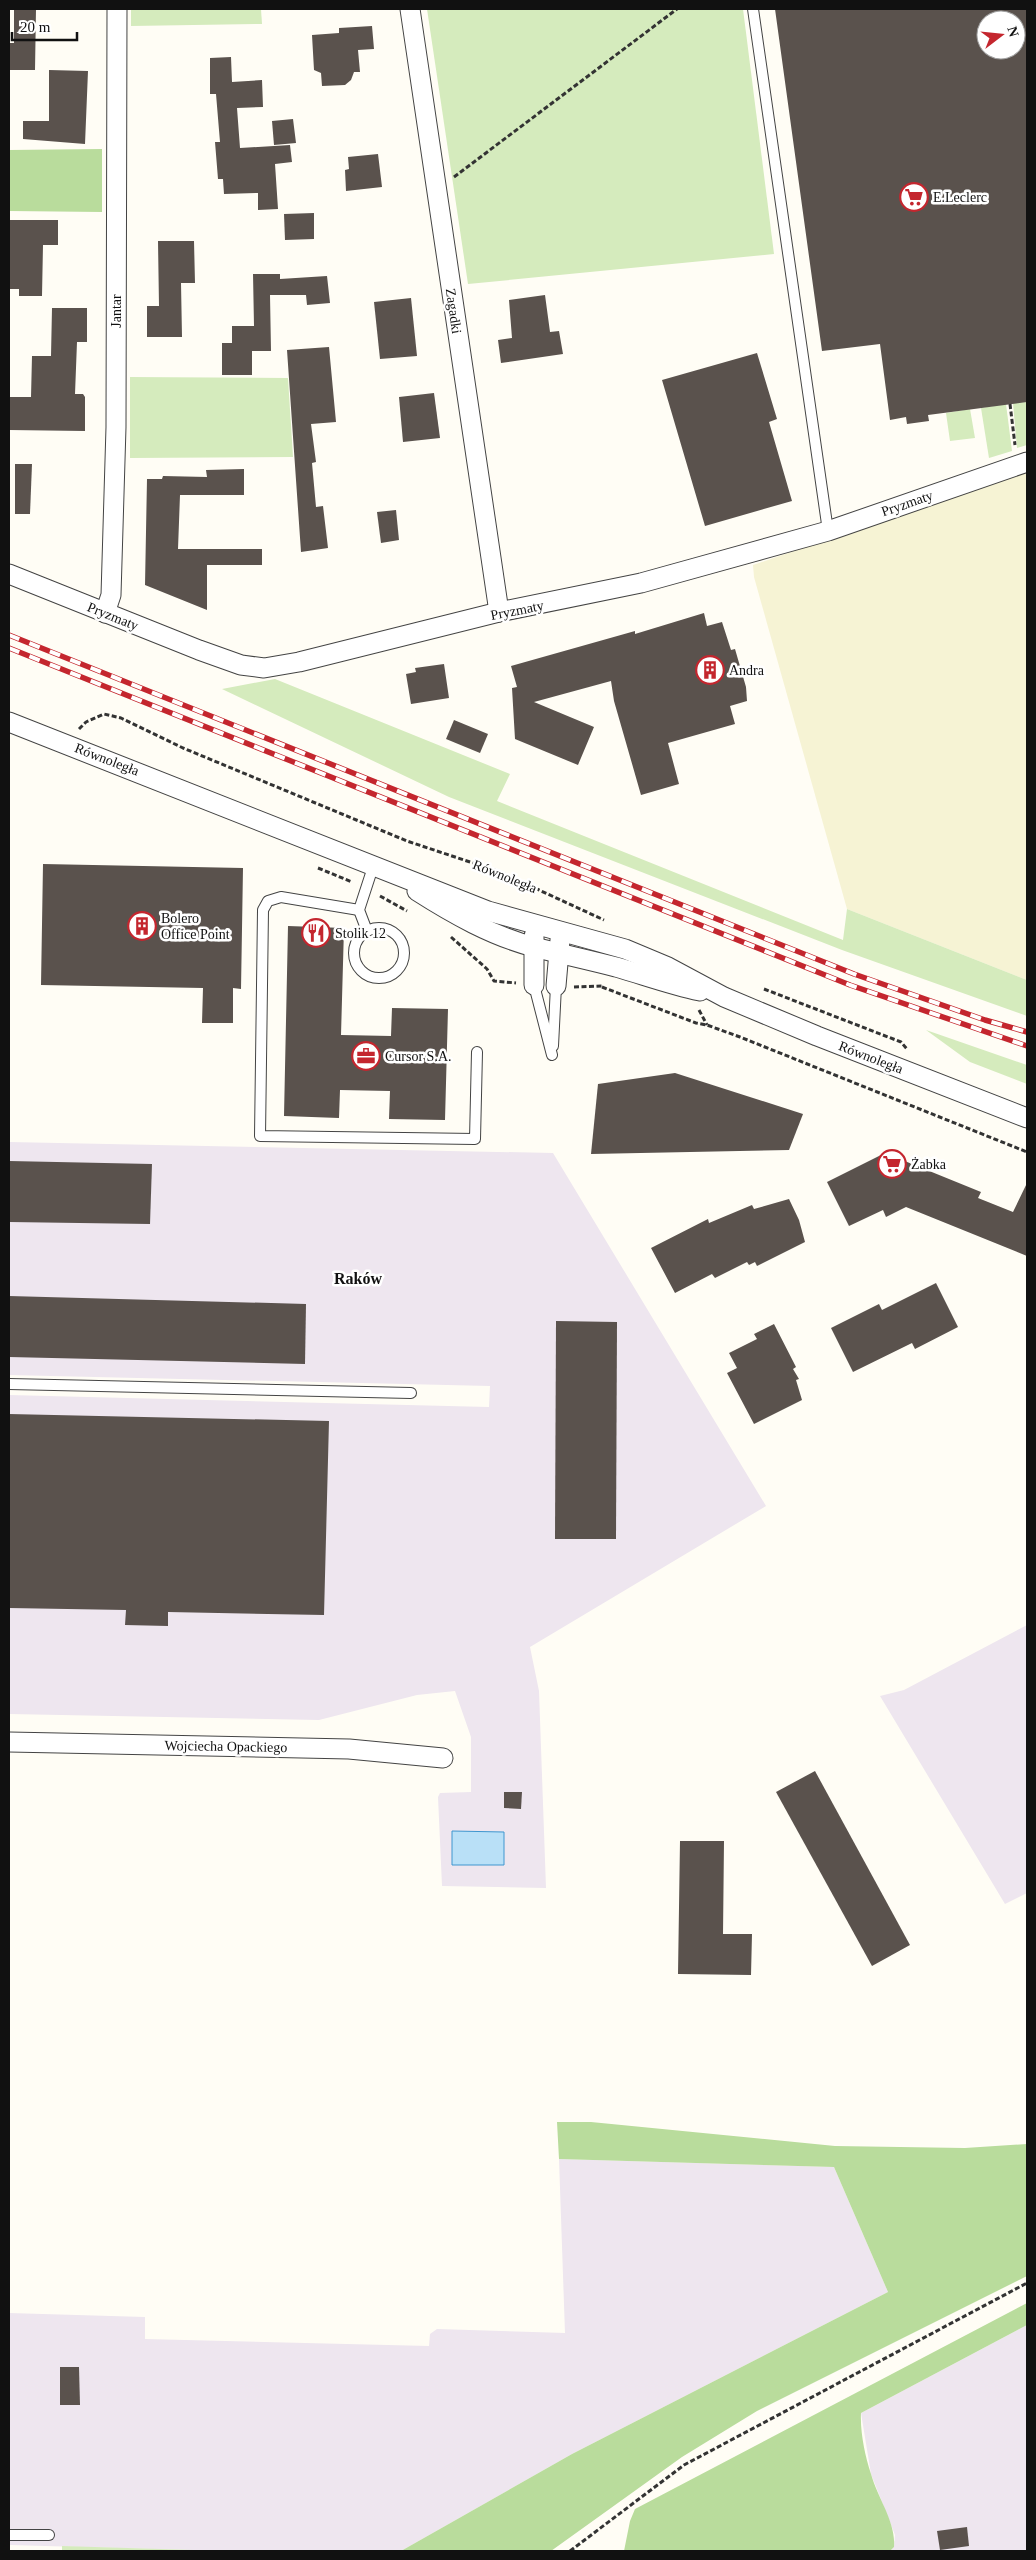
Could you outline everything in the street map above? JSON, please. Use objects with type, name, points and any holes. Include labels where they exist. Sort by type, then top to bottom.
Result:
[{"type":"street","name":"Jantar","points":[[104,613],[112,595],[116,427],[117,9]]},
{"type":"street","name":"Zagadki","points":[[410,9],[500,612]]},
{"type":"street","name":"Pryzmaty","points":[[9,574],[104,613],[241,665],[264,668],[299,662],[500,612],[641,583],[828,531],[1021,456]]},
{"type":"street","name":"Równoległa","points":[[9,722],[374,864],[488,911],[625,949],[668,967],[724,997],[817,1036],[1027,1118]]},
{"type":"street","name":"Równoległa","points":[[374,864],[456,916],[534,947],[618,968],[662,983],[724,997]]},
{"type":"street","points":[[534,985],[535,925]]},
{"type":"street","points":[[556,986],[560,932]]},
{"type":"street","name":"Wojciecha Opackiego","points":[[9,1742],[349,1750],[443,1758]]},
{"type":"lane","points":[[753,9],[828,531]]},
{"type":"lane","points":[[367,931],[359,910],[374,864]]},
{"type":"lane","points":[[359,910],[282,897],[268,901],[263,910],[260,1136],[475,1140],[476,1052]]},
{"type":"lane","points":[[383,928],[398,936],[404,951],[404,959],[395,972],[388,976],[372,977],[359,968],[354,952],[360,936],[367,931],[383,928]]},
{"type":"lane","points":[[534,985],[552,1055],[556,986]]},
{"type":"lane","points":[[9,1384],[411,1393]]},
{"type":"lane","points":[[9,2535],[49,2535]]},
{"type":"path","points":[[452,179],[677,9]]},
{"type":"path","points":[[1010,404],[1021,456]]},
{"type":"path","name":"Równoległa","points":[[63,742],[86,722],[104,714],[121,718],[183,748],[406,841],[500,872],[612,924]]},
{"type":"path","points":[[314,866],[365,888],[415,915]]},
{"type":"path","points":[[449,935],[487,969],[494,980]]},
{"type":"path","points":[[601,986],[696,1023],[707,1025],[1027,1152]]},
{"type":"path","name":"Równoległa","points":[[762,989],[901,1042],[912,1055]]},
{"type":"path","points":[[570,2551],[684,2465],[1027,2282]]},
{"type":"shaded area","points":[[1027,471],[1027,980],[847,909],[754,577],[753,565]]},
{"type":"shaded area","points":[[9,1142],[553,1153],[766,1506],[530,1647],[539,1691],[546,1888],[442,1886],[438,1797],[440,1793],[471,1792],[471,1737],[455,1691],[417,1695],[319,1720],[9,1714],[9,1395],[489,1407],[490,1386],[9,1375]]},
{"type":"shaded area","points":[[1027,1625],[1027,1893],[1005,1904],[880,1696],[904,1690]]},
{"type":"shaded area","points":[[559,2159],[834,2167],[888,2292],[572,2454],[401,2551],[226,2551],[9,2545],[9,2313],[145,2317],[145,2339],[429,2346],[430,2334],[437,2329],[565,2333]]},
{"type":"shaded area","points":[[1027,2325],[1027,2551],[890,2551],[894,2547],[895,2535],[871,2474],[861,2413]]},
{"type":"green space","points":[[131,9],[261,9],[262,24],[131,26]]},
{"type":"green space","points":[[427,9],[743,9],[774,254],[468,284]]},
{"type":"green space","points":[[102,149],[102,212],[9,211],[9,150]]},
{"type":"green space","points":[[130,377],[288,378],[293,457],[130,458]]},
{"type":"green space","points":[[1027,402],[1027,445],[1017,448],[1013,403]]},
{"type":"green space","points":[[1006,404],[1012,451],[989,458],[981,408]]},
{"type":"green space","points":[[970,409],[975,438],[950,441],[946,413]]},
{"type":"green space","points":[[275,679],[510,774],[497,801],[843,940],[847,909],[1027,980],[1027,1016],[842,950],[449,797],[222,689]]},
{"type":"green space","points":[[926,1030],[1027,1065],[1027,1084],[970,1062]]},
{"type":"green space","points":[[557,2122],[591,2122],[835,2146],[965,2148],[1027,2144],[1027,2276],[757,2411],[682,2457],[551,2551],[401,2551],[572,2454],[888,2292],[834,2167],[559,2159]]},
{"type":"green space","points":[[1027,2303],[1027,2325],[861,2413],[862,2436],[867,2460],[874,2483],[886,2510],[894,2538],[894,2547],[890,2551],[624,2551],[630,2521],[635,2509]]},
{"type":"green space","points":[[62,2546],[226,2551],[62,2551]]},
{"type":"water","points":[[452,1831],[504,1832],[504,1865],[452,1865]]},
{"type":"building","points":[[14,9],[36,9],[35,70],[9,70],[9,43],[14,43]]},
{"type":"building","name":"E.Leclerc","points":[[775,9],[1027,9],[1027,402],[928,415],[929,421],[907,424],[906,417],[890,420],[880,344],[822,351]]},
{"type":"building","points":[[372,26],[374,49],[358,50],[360,72],[354,72],[351,80],[345,85],[322,86],[321,73],[314,70],[312,35],[339,33],[339,28]]},
{"type":"building","points":[[231,57],[232,82],[262,80],[263,107],[237,108],[240,148],[290,145],[292,162],[275,164],[278,209],[258,210],[258,193],[224,194],[223,179],[218,179],[215,142],[220,142],[216,94],[210,94],[210,58]]},
{"type":"building","points":[[49,70],[88,71],[85,144],[23,139],[23,121],[49,121]]},
{"type":"building","points":[[293,119],[296,143],[274,145],[272,121]]},
{"type":"building","points":[[378,154],[382,187],[346,191],[345,170],[349,169],[348,157]]},
{"type":"building","points":[[314,213],[314,239],[285,240],[284,214]]},
{"type":"building","points":[[9,220],[58,220],[58,245],[43,245],[42,296],[19,296],[19,289],[9,289]]},
{"type":"building","points":[[158,241],[194,241],[195,283],[181,283],[182,337],[147,337],[147,306],[159,306]]},
{"type":"building","points":[[253,274],[280,274],[280,279],[327,276],[330,303],[307,305],[306,295],[270,295],[271,351],[252,351],[252,375],[222,375],[222,343],[232,343],[232,326],[254,326]]},
{"type":"building","points":[[545,295],[550,332],[559,331],[563,354],[501,363],[498,340],[512,338],[509,300]]},
{"type":"building","points":[[411,298],[417,356],[380,359],[374,302]]},
{"type":"building","points":[[52,308],[87,308],[87,342],[77,342],[75,394],[83,394],[85,397],[85,431],[9,430],[9,397],[31,397],[32,356],[51,356]]},
{"type":"building","points":[[329,347],[336,422],[311,424],[316,462],[312,463],[316,507],[323,506],[328,548],[301,552],[287,350]]},
{"type":"building","points":[[757,353],[777,419],[769,422],[792,501],[705,526],[662,380]]},
{"type":"building","points":[[434,393],[440,438],[403,442],[399,397]]},
{"type":"building","points":[[15,464],[32,464],[30,514],[15,514]]},
{"type":"building","points":[[244,469],[244,495],[180,495],[178,549],[262,549],[262,565],[207,565],[207,610],[145,585],[147,479],[162,479],[163,476],[207,477],[206,470]]},
{"type":"building","points":[[396,510],[399,540],[381,543],[377,512]]},
{"type":"building","points":[[704,613],[707,626],[722,622],[731,650],[735,649],[746,687],[747,701],[730,706],[735,724],[668,743],[679,784],[641,795],[614,701],[611,681],[534,702],[594,727],[578,765],[515,739],[512,688],[517,687],[511,666],[635,631],[635,634]]},
{"type":"building","points":[[444,664],[449,698],[411,704],[406,674],[416,672],[415,668]]},
{"type":"building","points":[[454,720],[488,734],[480,753],[446,739]]},
{"type":"building","name":"Bolero Office Point","points":[[43,864],[243,868],[241,989],[233,988],[233,1023],[202,1023],[203,988],[41,985]]},
{"type":"building","points":[[288,926],[344,928],[341,1035],[391,1036],[392,1008],[448,1009],[445,1120],[389,1119],[390,1091],[340,1090],[339,1118],[284,1116]]},
{"type":"building","points":[[675,1073],[803,1114],[789,1150],[591,1154],[598,1084]]},
{"type":"building","points":[[885,1153],[981,1192],[978,1198],[1013,1212],[1027,1183],[1027,1256],[906,1207],[886,1217],[883,1210],[849,1226],[827,1182]]},
{"type":"building","points":[[9,1161],[152,1164],[150,1224],[9,1222]]},
{"type":"building","points":[[789,1199],[799,1220],[805,1242],[757,1266],[755,1262],[749,1265],[747,1262],[715,1278],[712,1274],[675,1293],[651,1248],[708,1219],[709,1223],[752,1205],[754,1209]]},
{"type":"building","points":[[936,1283],[958,1327],[915,1349],[912,1343],[853,1372],[831,1328],[879,1304],[882,1310]]},
{"type":"building","points":[[9,1296],[306,1304],[305,1364],[9,1357]]},
{"type":"building","points":[[556,1321],[617,1322],[616,1539],[555,1539]]},
{"type":"building","points":[[774,1324],[796,1367],[793,1369],[799,1379],[796,1380],[802,1400],[754,1424],[727,1373],[737,1368],[729,1353],[757,1339],[754,1334]]},
{"type":"building","points":[[9,1414],[329,1421],[324,1615],[168,1612],[168,1626],[125,1625],[126,1610],[9,1608]]},
{"type":"building","points":[[815,1771],[910,1945],[872,1966],[776,1792]]},
{"type":"building","points":[[504,1792],[522,1792],[521,1809],[504,1808]]},
{"type":"building","points":[[680,1841],[724,1841],[723,1934],[752,1934],[751,1975],[678,1974]]},
{"type":"building","points":[[60,2367],[79,2367],[80,2405],[60,2405]]},
{"type":"building","points":[[967,2527],[969,2546],[940,2550],[937,2531]]},
{"type":"railway","points":[[9,635],[854,974],[985,1020],[1027,1032]]},
{"type":"railway","points":[[9,648],[850,985],[1027,1046]]},
{"type":"place","name":"E.Leclerc","points":[[914,197]]},
{"type":"place","name":"Andra","points":[[710,670]]},
{"type":"place","name":"Bolero Office Point","points":[[142,926]]},
{"type":"place","name":"Stolik 12","points":[[316,933]]},
{"type":"place","name":"Cursor S.A.","points":[[366,1056]]},
{"type":"place","name":"Żabka","points":[[892,1164]]},
{"type":"district","name":"Raków","points":[[358,1278]]}]
